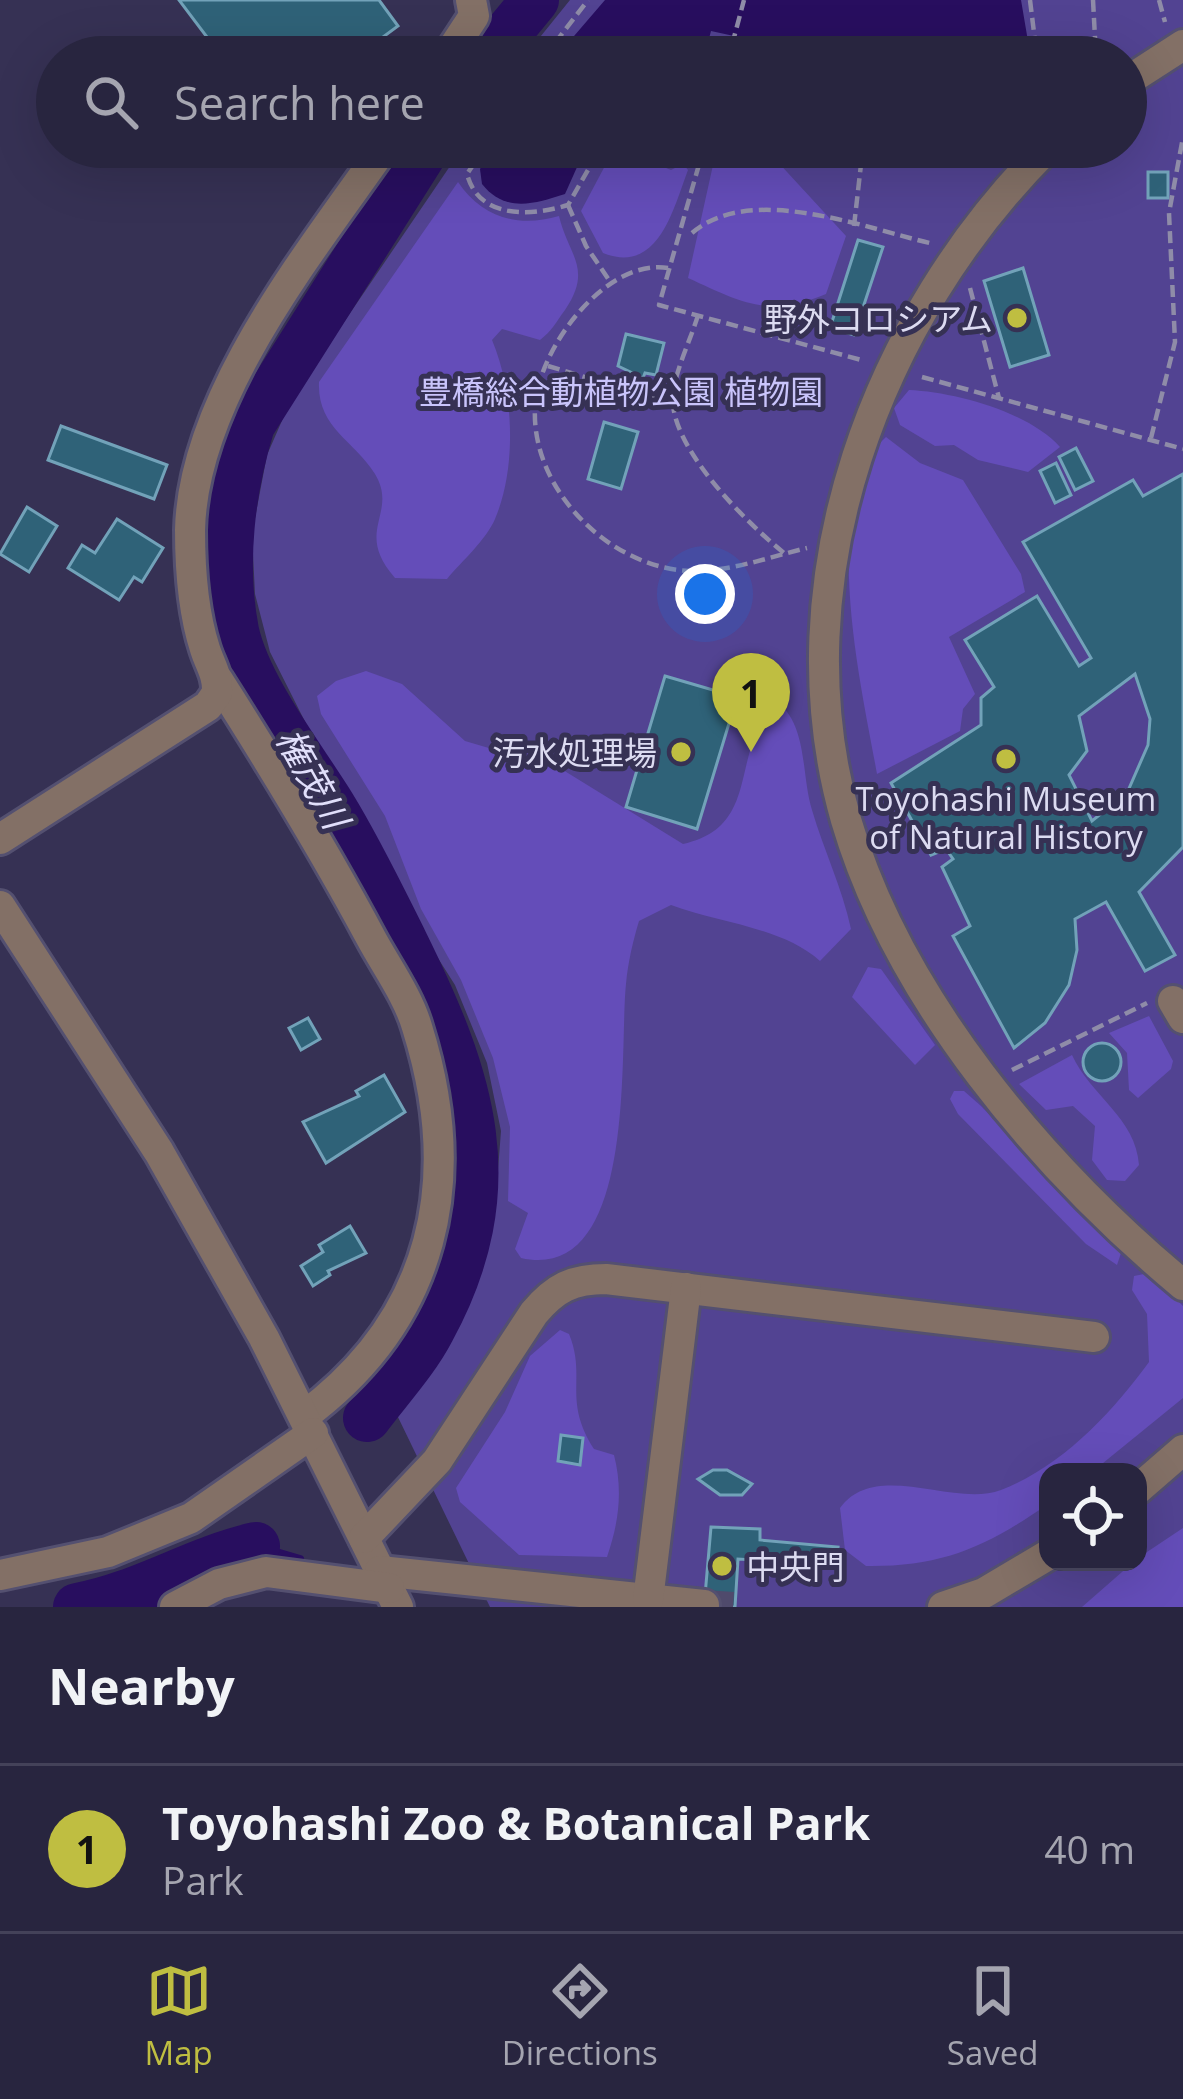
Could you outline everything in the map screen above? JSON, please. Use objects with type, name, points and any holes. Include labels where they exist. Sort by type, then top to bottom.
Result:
[{"type":"street","points":[[461,36],[474,16],[471,0]]},
{"type":"street","points":[[1147,68],[1183,45]]},
{"type":"street","points":[[0,1575],[108,1552],[191,1519],[308,1425],[378,1342],[423,1258],[437,1218],[441,1163],[434,1102],[416,1023],[317,837],[218,680],[196,611],[190,530],[193,500],[224,395],[277,301],[369,168]]},
{"type":"street","points":[[1030,168],[960,250],[924,305],[875,408],[836,542],[826,681],[846,820],[902,947],[992,1084],[1078,1185],[1183,1285]]},
{"type":"street","points":[[0,839],[208,706],[218,680]]},
{"type":"street","points":[[0,906],[159,1152],[308,1425],[389,1589]]},
{"type":"street","points":[[364,1538],[437,1461],[549,1296],[584,1279],[1094,1336]]},
{"type":"street","points":[[648,1600],[686,1288]]},
{"type":"street","points":[[1147,1482],[1183,1450]]},
{"type":"street","points":[[944,1607],[986,1600],[1039,1562]]},
{"type":"street","points":[[176,1607],[219,1585],[266,1572],[389,1589],[704,1605]]},
{"type":"path","points":[[560,36],[588,0]]},
{"type":"path","points":[[734,36],[744,0]]},
{"type":"path","points":[[1030,0],[1034,36]]},
{"type":"path","points":[[1093,0],[1095,36]]},
{"type":"path","points":[[1150,440],[1175,342],[1169,213],[1183,136]]},
{"type":"path","points":[[471,168],[467,174],[486,200],[522,214],[568,205],[589,168]]},
{"type":"path","points":[[659,304],[698,168]]},
{"type":"path","points":[[854,226],[861,168]]},
{"type":"path","points":[[568,205],[611,283]]},
{"type":"path","points":[[692,232],[741,214],[790,208],[960,250],[999,398]]},
{"type":"path","points":[[670,268],[638,268],[611,283],[571,327],[548,366],[535,405],[539,443],[560,492],[595,532],[635,557],[680,570],[717,569],[836,542]]},
{"type":"path","points":[[698,315],[672,403],[713,480],[784,553]]},
{"type":"path","points":[[548,366],[672,403]]},
{"type":"path","points":[[992,1084],[1169,1006]]},
{"type":"green space","name":"豊橋総合動植物公園 植物園","points":[[570,0],[1183,0],[1183,1607],[490,1607],[396,1413],[450,1336],[471,1284],[497,1183],[501,1131],[487,1063],[455,985],[370,851],[270,652],[255,594],[252,534],[267,455],[291,400],[449,168],[1147,168],[1147,36],[541,36]]},
{"type":"shaded area","points":[[605,0],[1021,0],[1027,36],[734,36],[711,31],[710,36],[574,36]]},
{"type":"shaded area","points":[[577,168],[565,194],[521,204],[491,193],[482,184],[480,169]]},
{"type":"shaded area","points":[[604,168],[688,170],[660,235],[637,255],[603,253],[581,211]]},
{"type":"shaded area","points":[[712,168],[783,168],[846,236],[826,294],[806,301],[756,304],[688,278]]},
{"type":"shaded area","points":[[458,182],[478,204],[502,217],[530,221],[559,216],[576,263],[577,283],[565,310],[540,340],[502,329],[492,340],[505,383],[510,453],[502,499],[491,527],[447,579],[395,578],[378,547],[381,488],[366,462],[330,422],[319,382]]},
{"type":"shaded area","points":[[909,390],[990,406],[1030,424],[1060,447],[1028,472],[978,460],[954,445],[935,446],[900,425],[894,408]]},
{"type":"shaded area","points":[[886,437],[920,463],[963,480],[1021,574],[1025,592],[949,637],[975,694],[963,709],[960,731],[877,774],[855,647],[849,550],[853,505],[865,467]]},
{"type":"shaded area","points":[[366,671],[402,684],[465,741],[563,770],[683,844],[709,835],[725,820],[736,803],[753,740],[778,702],[799,738],[812,810],[851,929],[820,961],[769,933],[671,905],[639,921],[626,984],[615,1156],[604,1200],[586,1235],[559,1256],[521,1258],[515,1249],[528,1213],[508,1201],[510,1127],[493,1058],[461,980],[421,909],[385,816],[321,714],[317,696],[336,681]]},
{"type":"shaded area","points":[[868,967],[881,969],[935,1045],[915,1065],[852,997]]},
{"type":"shaded area","points":[[1149,1016],[1173,1061],[1171,1069],[1138,1098],[1129,1090],[1127,1053],[1109,1033]]},
{"type":"shaded area","points":[[1072,1055],[1136,1148],[1139,1165],[1125,1181],[1107,1180],[1092,1160],[1095,1126],[1073,1106],[1046,1110],[1019,1084]]},
{"type":"shaded area","points":[[954,1091],[964,1091],[981,1106],[1121,1253],[1117,1265],[1086,1244],[958,1114],[950,1099]]},
{"type":"shaded area","points":[[1149,1273],[1183,1306],[1183,1398],[1103,1463],[1050,1463],[1084,1436],[1149,1362],[1147,1314],[1132,1290],[1134,1276]]},
{"type":"shaded area","points":[[560,1330],[569,1334],[574,1350],[584,1432],[594,1449],[614,1455],[617,1468],[618,1506],[607,1557],[519,1555],[460,1502],[456,1488],[505,1412],[530,1356]]},
{"type":"shaded area","points":[[1039,1470],[1039,1510],[962,1552],[918,1563],[866,1566],[845,1550],[840,1508],[855,1494],[894,1486],[982,1494]]},
{"type":"shaded area","points":[[1183,1528],[1183,1607],[1082,1607],[1123,1571],[1147,1571],[1147,1552]]},
{"type":"building","points":[[179,0],[379,0],[398,26],[384,36],[206,36]]},
{"type":"building","points":[[1148,172],[1168,172],[1168,198],[1148,198]]},
{"type":"building","points":[[858,240],[883,247],[854,335],[830,328]]},
{"type":"building","name":"野外コロシアム","points":[[1023,268],[1049,355],[1010,367],[984,281]]},
{"type":"building","points":[[626,334],[664,343],[656,375],[645,373],[643,378],[618,366]]},
{"type":"building","points":[[604,422],[638,432],[621,489],[588,479]]},
{"type":"building","points":[[61,426],[167,465],[154,499],[48,460]]},
{"type":"building","points":[[1076,448],[1093,481],[1075,490],[1059,457]]},
{"type":"building","points":[[1056,463],[1071,495],[1055,503],[1040,471]]},
{"type":"building","name":"Toyohashi Museum of Natural History","points":[[1183,474],[1183,847],[1139,892],[1175,955],[1145,971],[1106,902],[1075,919],[1077,950],[1069,985],[1045,1023],[1014,1048],[953,936],[970,926],[942,867],[953,859],[946,849],[931,855],[891,783],[981,725],[981,698],[994,687],[965,640],[1037,596],[1079,666],[1091,658],[1023,542],[1133,480],[1143,496]],"holes":[[[1135,674],[1150,719],[1148,745],[1127,793],[1092,821],[1069,775],[1087,751],[1079,716]]]},
{"type":"building","points":[[27,507],[57,526],[29,572],[0,554]]},
{"type":"building","points":[[117,519],[163,548],[142,582],[134,577],[119,600],[68,568],[82,545],[95,553]]},
{"type":"building","name":"汚水処理場","points":[[665,676],[737,697],[697,829],[626,807]]},
{"type":"building","points":[[308,1018],[320,1039],[301,1050],[289,1028]]},
{"type":"building","points":[[1102,1043],[1115,1049],[1121,1062],[1115,1075],[1102,1081],[1089,1075],[1083,1062],[1089,1049]]},
{"type":"building","points":[[384,1075],[405,1112],[326,1163],[303,1122],[359,1096],[356,1091]]},
{"type":"building","points":[[350,1226],[366,1253],[328,1271],[330,1275],[313,1286],[301,1266],[323,1252],[319,1245]]},
{"type":"building","points":[[561,1435],[583,1438],[580,1465],[558,1461]]},
{"type":"building","points":[[713,1470],[727,1470],[752,1484],[742,1495],[720,1495],[698,1479]]},
{"type":"building","name":"中央門","points":[[711,1527],[760,1529],[760,1540],[838,1547],[835,1567],[774,1570],[775,1561],[738,1559],[735,1607],[704,1607]]},
{"type":"waterway","name":"権茂川","points":[[505,36],[535,0]]},
{"type":"waterway","name":"権茂川","points":[[367,1418],[425,1342],[455,1278],[469,1228],[472,1133],[447,1040],[404,942],[351,839],[263,698],[241,653],[231,605],[229,553],[238,475],[251,425],[414,168]]},
{"type":"waterway","points":[[256,1546],[300,1559]]},
{"type":"waterway","name":"権茂川","points":[[77,1607],[256,1546]]},
{"type":"tunnel","points":[[704,1605],[733,1607]]},
{"type":"place","name":"野外コロシアム","points":[[1017,318]]},
{"type":"place","name":"汚水処理場","points":[[681,752]]},
{"type":"place","name":"Toyohashi Zoo & Botanical Park","points":[[751,752]]},
{"type":"place","name":"Toyohashi Museum of Natural History","points":[[1006,759]]},
{"type":"place","name":"中央門","points":[[722,1566]]}]
